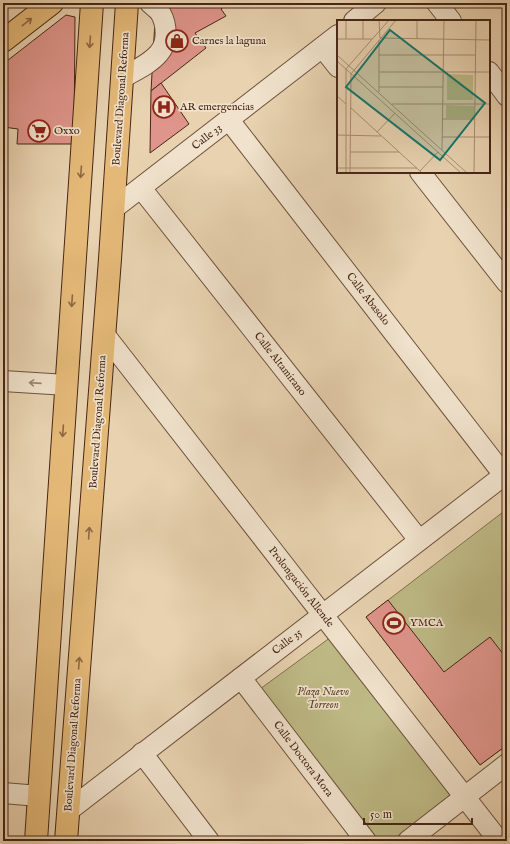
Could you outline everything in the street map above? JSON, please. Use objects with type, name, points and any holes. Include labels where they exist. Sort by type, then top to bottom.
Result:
[{"type":"main road","points":[[3,41],[52,3]]},
{"type":"main road","points":[[36,841],[92,3]]},
{"type":"main road","name":"Boulevard Diagonal Reforma","points":[[66,841],[127,3]]},
{"type":"main road","points":[[48,666],[58,689],[59,702],[51,802],[55,813],[60,815],[68,811]]},
{"type":"street","points":[[122,78],[144,66],[159,53],[165,41],[165,28],[161,12],[150,3]]},
{"type":"street","points":[[355,20],[376,3]]},
{"type":"street","points":[[437,3],[450,20]]},
{"type":"street","name":"Calle 33","points":[[113,209],[337,36]]},
{"type":"street","points":[[323,48],[337,66]]},
{"type":"street","points":[[490,73],[507,96]]},
{"type":"street","name":"Calle Abasolo","points":[[229,120],[506,476]]},
{"type":"street","points":[[421,173],[507,283]]},
{"type":"street","name":"Calle Altamirano","points":[[141,188],[419,540]]},
{"type":"street","name":"Prolongación Allende","points":[[104,334],[499,841]]},
{"type":"street","points":[[3,381],[67,385]]},
{"type":"street","name":"Calle 35","points":[[68,811],[419,540],[506,476]]},
{"type":"street","name":"Calle Doctora Mora","points":[[241,678],[366,841]]},
{"type":"street","points":[[142,753],[209,841]]},
{"type":"street","points":[[408,841],[507,764]]},
{"type":"street","points":[[3,793],[39,796]]},
{"type":"green space","points":[[507,509],[507,745],[480,765],[366,617]]},
{"type":"green space","name":"Plaza Nuevo Torreon","points":[[331,637],[450,795],[394,841],[378,841],[260,689]]},
{"type":"building","name":"Carnes la laguna","points":[[156,3],[229,3],[221,9],[226,16],[195,33],[206,48],[151,91]]},
{"type":"building","points":[[66,15],[75,17],[74,144],[17,144],[18,129],[3,127],[3,64]]},
{"type":"building","name":"AR emergencias","points":[[161,83],[189,124],[150,153],[151,91]]},
{"type":"building","points":[[388,600],[444,672],[490,637],[507,659],[507,745],[480,765],[366,617]]},
{"type":"place","name":"Carnes la laguna","points":[[177,41]]},
{"type":"place","name":"AR emergencias","points":[[164,107]]},
{"type":"place","name":"Oxxo","points":[[39,131]]},
{"type":"place","name":"YMCA","points":[[394,623]]}]
